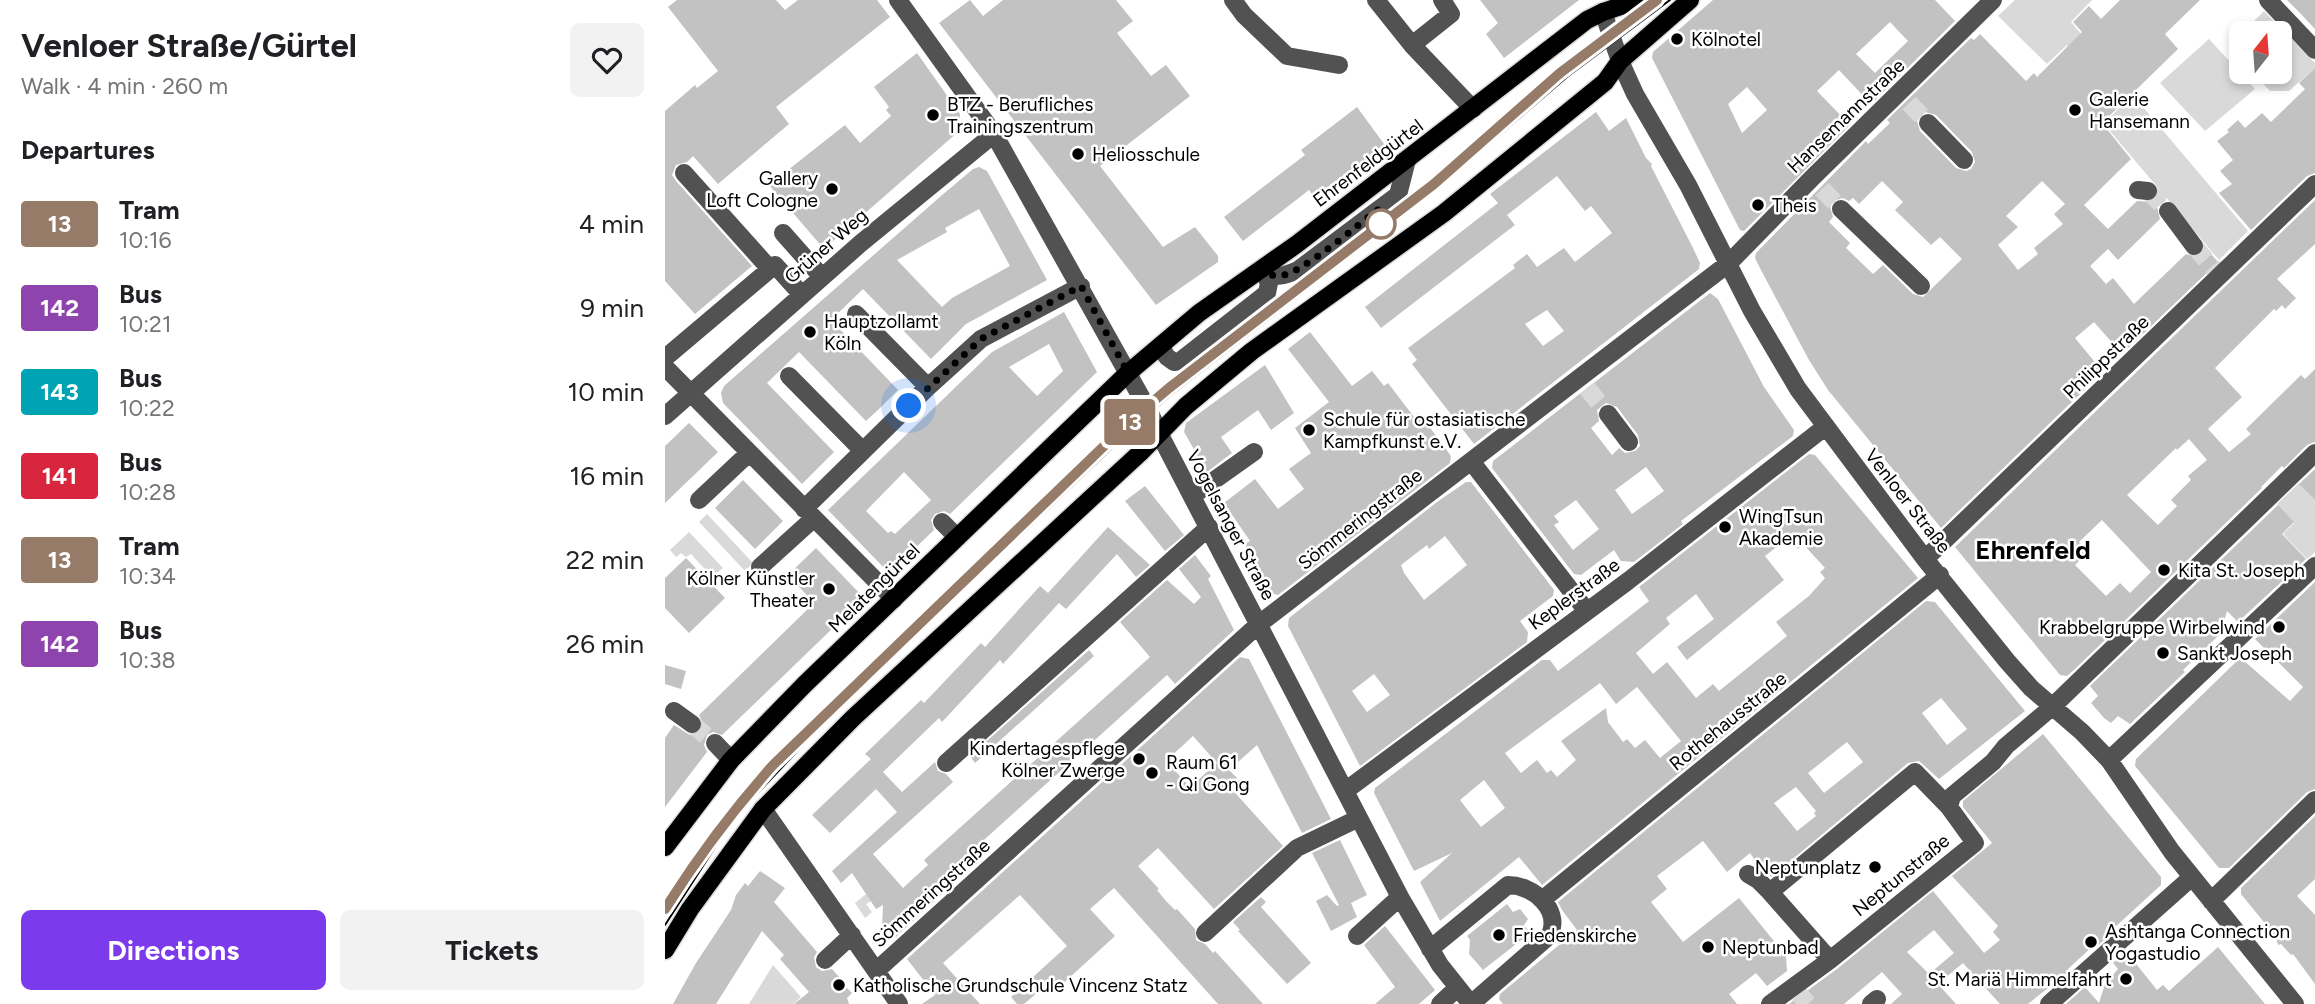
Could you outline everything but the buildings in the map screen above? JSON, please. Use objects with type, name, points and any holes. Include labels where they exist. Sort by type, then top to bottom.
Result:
[{"type":"main road","name":"Ehrenfeldgürtel","points":[[1128,373],[1199,313],[1263,270],[1407,160],[1587,20],[1600,6],[1639,0]]},
{"type":"main road","points":[[665,950],[697,900],[763,809],[853,718],[1186,407],[1252,351],[1455,204],[1605,82],[1620,61],[1690,0]]},
{"type":"main road","name":"Melatengürtel","points":[[665,847],[731,760],[805,684],[1128,373]]},
{"type":"street","name":"Vogelsanger Straße","points":[[898,0],[994,134],[1081,286],[1400,897],[1430,949],[1471,1004]]},
{"type":"street","points":[[1233,0],[1244,15],[1287,55],[1339,65]]},
{"type":"street","points":[[1376,0],[1412,45],[1476,106]]},
{"type":"street","points":[[1412,45],[1451,14],[1442,0]]},
{"type":"street","name":"Hansemannstraße","points":[[1729,263],[1817,184],[1904,98],[1993,0]]},
{"type":"street","points":[[2268,0],[2315,50]]},
{"type":"street","name":"Venloer Straße","points":[[1600,6],[1635,94],[1688,185],[1774,351],[1798,389],[1925,559],[2007,661],[2031,688],[2083,732],[2109,760],[2140,808],[2192,877],[2295,1004]]},
{"type":"street","points":[[1928,123],[1964,160]]},
{"type":"street","name":"Grüner Weg","points":[[669,406],[690,393],[822,277],[919,205],[994,134]]},
{"type":"street","points":[[684,173],[770,269]]},
{"type":"street","name":"Philippstraße","points":[[1925,559],[2218,272],[2315,184]]},
{"type":"street","points":[[1842,209],[1921,286]]},
{"type":"street","points":[[2168,211],[2194,246]]},
{"type":"street","points":[[783,233],[822,277]]},
{"type":"street","name":"Sömmeringstraße","points":[[877,970],[1259,624],[1471,461],[1583,383],[1729,263]]},
{"type":"street","points":[[665,358],[775,265],[802,295]]},
{"type":"street","points":[[1160,346],[1167,357],[1174,362],[1179,361],[1267,293],[1269,283],[1263,270]]},
{"type":"street","points":[[760,567],[863,451],[927,387],[981,339],[1081,286]]},
{"type":"street","points":[[856,314],[927,387]]},
{"type":"street","points":[[665,367],[894,599]]},
{"type":"street","points":[[789,376],[863,451]]},
{"type":"street","points":[[1608,414],[1629,442]]},
{"type":"street","name":"Keplerstraße","points":[[1345,791],[1628,581],[1825,427]]},
{"type":"street","points":[[1192,496],[1254,452]]},
{"type":"street","points":[[699,500],[749,453]]},
{"type":"street","name":"Neptunstraße","points":[[1770,1004],[1830,960],[1975,843],[1949,807],[1952,796],[2052,707],[2315,453]]},
{"type":"street","points":[[1471,461],[1586,610]]},
{"type":"street","points":[[941,522],[957,537]]},
{"type":"street","points":[[946,763],[1209,527]]},
{"type":"street","points":[[2109,760],[2315,566]]},
{"type":"street","name":"Rothehausstraße","points":[[1542,900],[1940,575]]},
{"type":"street","points":[[674,711],[692,724]]},
{"type":"street","points":[[715,743],[731,760]]},
{"type":"street","points":[[1945,788],[1983,757],[1999,754]]},
{"type":"street","points":[[1770,892],[1915,772],[1949,807]]},
{"type":"street","points":[[2211,901],[2315,800]]},
{"type":"street","points":[[763,809],[899,1004]]},
{"type":"street","points":[[1206,933],[1297,848],[1359,818]]},
{"type":"street","points":[[1748,874],[1770,892],[1830,960]]},
{"type":"street","points":[[2049,1004],[2192,877]]},
{"type":"street","points":[[1430,949],[1509,885],[1519,885],[1533,891],[1542,900],[1553,922],[1550,936],[1471,1004]]},
{"type":"street","points":[[1357,936],[1400,897]]},
{"type":"street","points":[[825,960],[852,935]]},
{"type":"street","points":[[1758,1004],[1792,987]]},
{"type":"street","points":[[1440,1004],[1457,988]]},
{"type":"shaded area","points":[[2015,0],[2092,0],[2071,22],[2248,231],[2219,260],[2104,124],[2121,106],[2067,45],[2047,64],[1998,16]]},
{"type":"shaded area","points":[[2264,11],[2274,21],[2254,21]]},
{"type":"shaded area","points":[[2209,39],[2229,61],[2229,84],[2250,84],[2255,89],[2205,131],[2160,83]]},
{"type":"shaded area","points":[[2293,41],[2315,63],[2315,68],[2289,91],[2270,91],[2263,84],[2293,84]]},
{"type":"shaded area","points":[[2299,483],[2315,500],[2315,552],[2307,559],[2283,534],[2294,523],[2277,504]]},
{"type":"shaded area","points":[[707,514],[753,563],[745,571],[699,522]]},
{"type":"shaded area","points":[[689,532],[723,568],[712,577],[691,554],[686,557],[681,553],[676,557],[670,550]]},
{"type":"shaded area","points":[[866,894],[871,901],[866,904],[872,912],[865,918],[855,903]]},
{"type":"shaded area","points":[[773,965],[801,997],[793,1004],[749,1004]]},
{"type":"tunnel","points":[[1909,103],[1928,123]]},
{"type":"tunnel","points":[[1822,189],[1841,209]]},
{"type":"tunnel","points":[[2148,191],[2168,211]]},
{"type":"tunnel","points":[[2194,246],[2214,269]]},
{"type":"tunnel","points":[[1587,388],[1608,414]]},
{"type":"tunnel","points":[[692,724],[715,743]]},
{"type":"tunnel","points":[[1799,994],[1808,1004]]},
{"type":"tram line","name":"13","points":[[665,909],[697,859],[745,796],[773,765],[1129,422],[1169,388],[1434,184],[1536,92],[1657,0]]},
{"type":"tram line","points":[[665,925],[723,835],[753,798],[820,727],[1133,428],[1171,395],[1431,194],[1567,77],[1670,0]]},
{"type":"place","name":"Kölnotel","points":[[1677,39]]},
{"type":"place","name":"Galerie Hansemann","points":[[2075,110]]},
{"type":"place","name":"BTZ - Berufliches Trainingszentrum","points":[[933,115]]},
{"type":"place","name":"Heliosschule","points":[[1078,154]]},
{"type":"place","name":"Gallery Loft Cologne","points":[[832,189]]},
{"type":"place","name":"Theis","points":[[1758,205]]},
{"type":"place","name":"Hauptzollamt Köln","points":[[810,332]]},
{"type":"place","name":"Schule für ostasiatische Kampfkunst e.V.","points":[[1309,430]]},
{"type":"place","name":"WingTsun Akademie","points":[[1725,527]]},
{"type":"place","name":"Kita St. Joseph","points":[[2164,570]]},
{"type":"place","name":"Kölner Künstler Theater","points":[[829,589]]},
{"type":"place","name":"Krabbelgruppe Wirbelwind","points":[[2279,627]]},
{"type":"place","name":"Sankt Joseph","points":[[2163,653]]},
{"type":"place","name":"Kindertagespflege Kölner Zwerge","points":[[1139,759]]},
{"type":"place","name":"Raum 61 - Qi Gong","points":[[1152,773]]},
{"type":"place","name":"Neptunplatz","points":[[1875,867]]},
{"type":"place","name":"Friedenskirche","points":[[1499,935]]},
{"type":"place","name":"Ashtanga Connection Yogastudio","points":[[2091,942]]},
{"type":"place","name":"Neptunbad","points":[[1708,947]]},
{"type":"place","name":"St. Mariä Himmelfahrt","points":[[2126,979]]},
{"type":"place","name":"Katholische Grundschule Vincenz Statz","points":[[839,985]]},
{"type":"district","name":"Ehrenfeld","points":[[2033,550]]},
{"type":"route","points":[[909,406],[981,339],[1081,286],[1128,373],[1199,313],[1263,270],[1280,277],[1298,270],[1379,209],[1381,224]]}]
